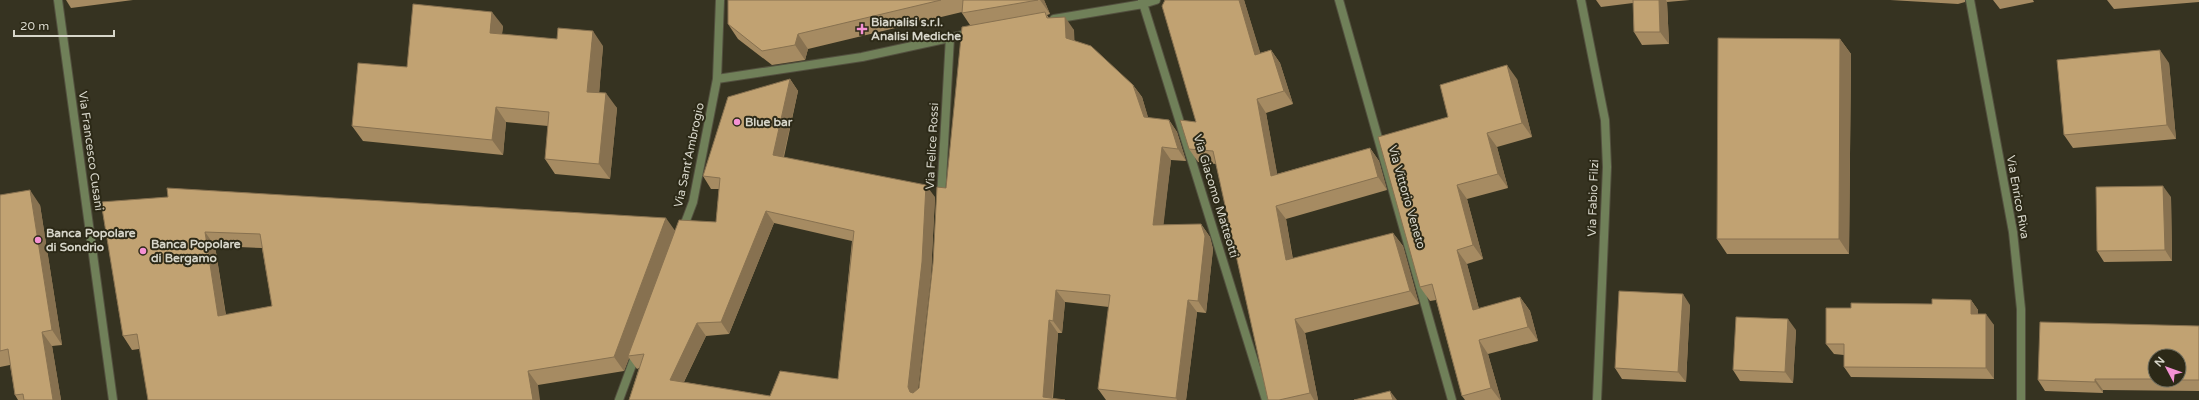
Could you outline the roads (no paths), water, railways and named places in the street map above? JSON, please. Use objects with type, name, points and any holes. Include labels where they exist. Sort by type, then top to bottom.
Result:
[{"type":"street","name":"Via Francesco Cusani","points":[[58,0],[113,400]]},
{"type":"street","name":"Via Sant'Ambrogio","points":[[679,239],[693,202],[717,79],[720,0]]},
{"type":"street","points":[[1043,21],[1156,0]]},
{"type":"street","name":"Via Vittorio Veneto","points":[[1339,0],[1452,400]]},
{"type":"street","name":"Via Fabio Filzi","points":[[1581,0],[1605,120],[1607,167],[1597,400]]},
{"type":"street","name":"Via Enrico Riva","points":[[1970,0],[2014,246],[2021,309],[2021,400]]},
{"type":"street","name":"Via Giacomo Matteotti","points":[[1143,2],[1266,400]]},
{"type":"street","points":[[717,79],[862,57],[950,37],[981,32]]},
{"type":"street","name":"Via Felice Rossi","points":[[940,205],[950,37]]},
{"type":"street","points":[[619,400],[638,349]]},
{"type":"place","name":"Bianalisi s.r.l. Analisi Mediche","points":[[862,29]]},
{"type":"place","name":"Blue bar","points":[[737,122]]},
{"type":"place","name":"Banca Popolare di Sondrio","points":[[38,240]]},
{"type":"place","name":"Banca Popolare di Bergamo","points":[[143,251]]}]
